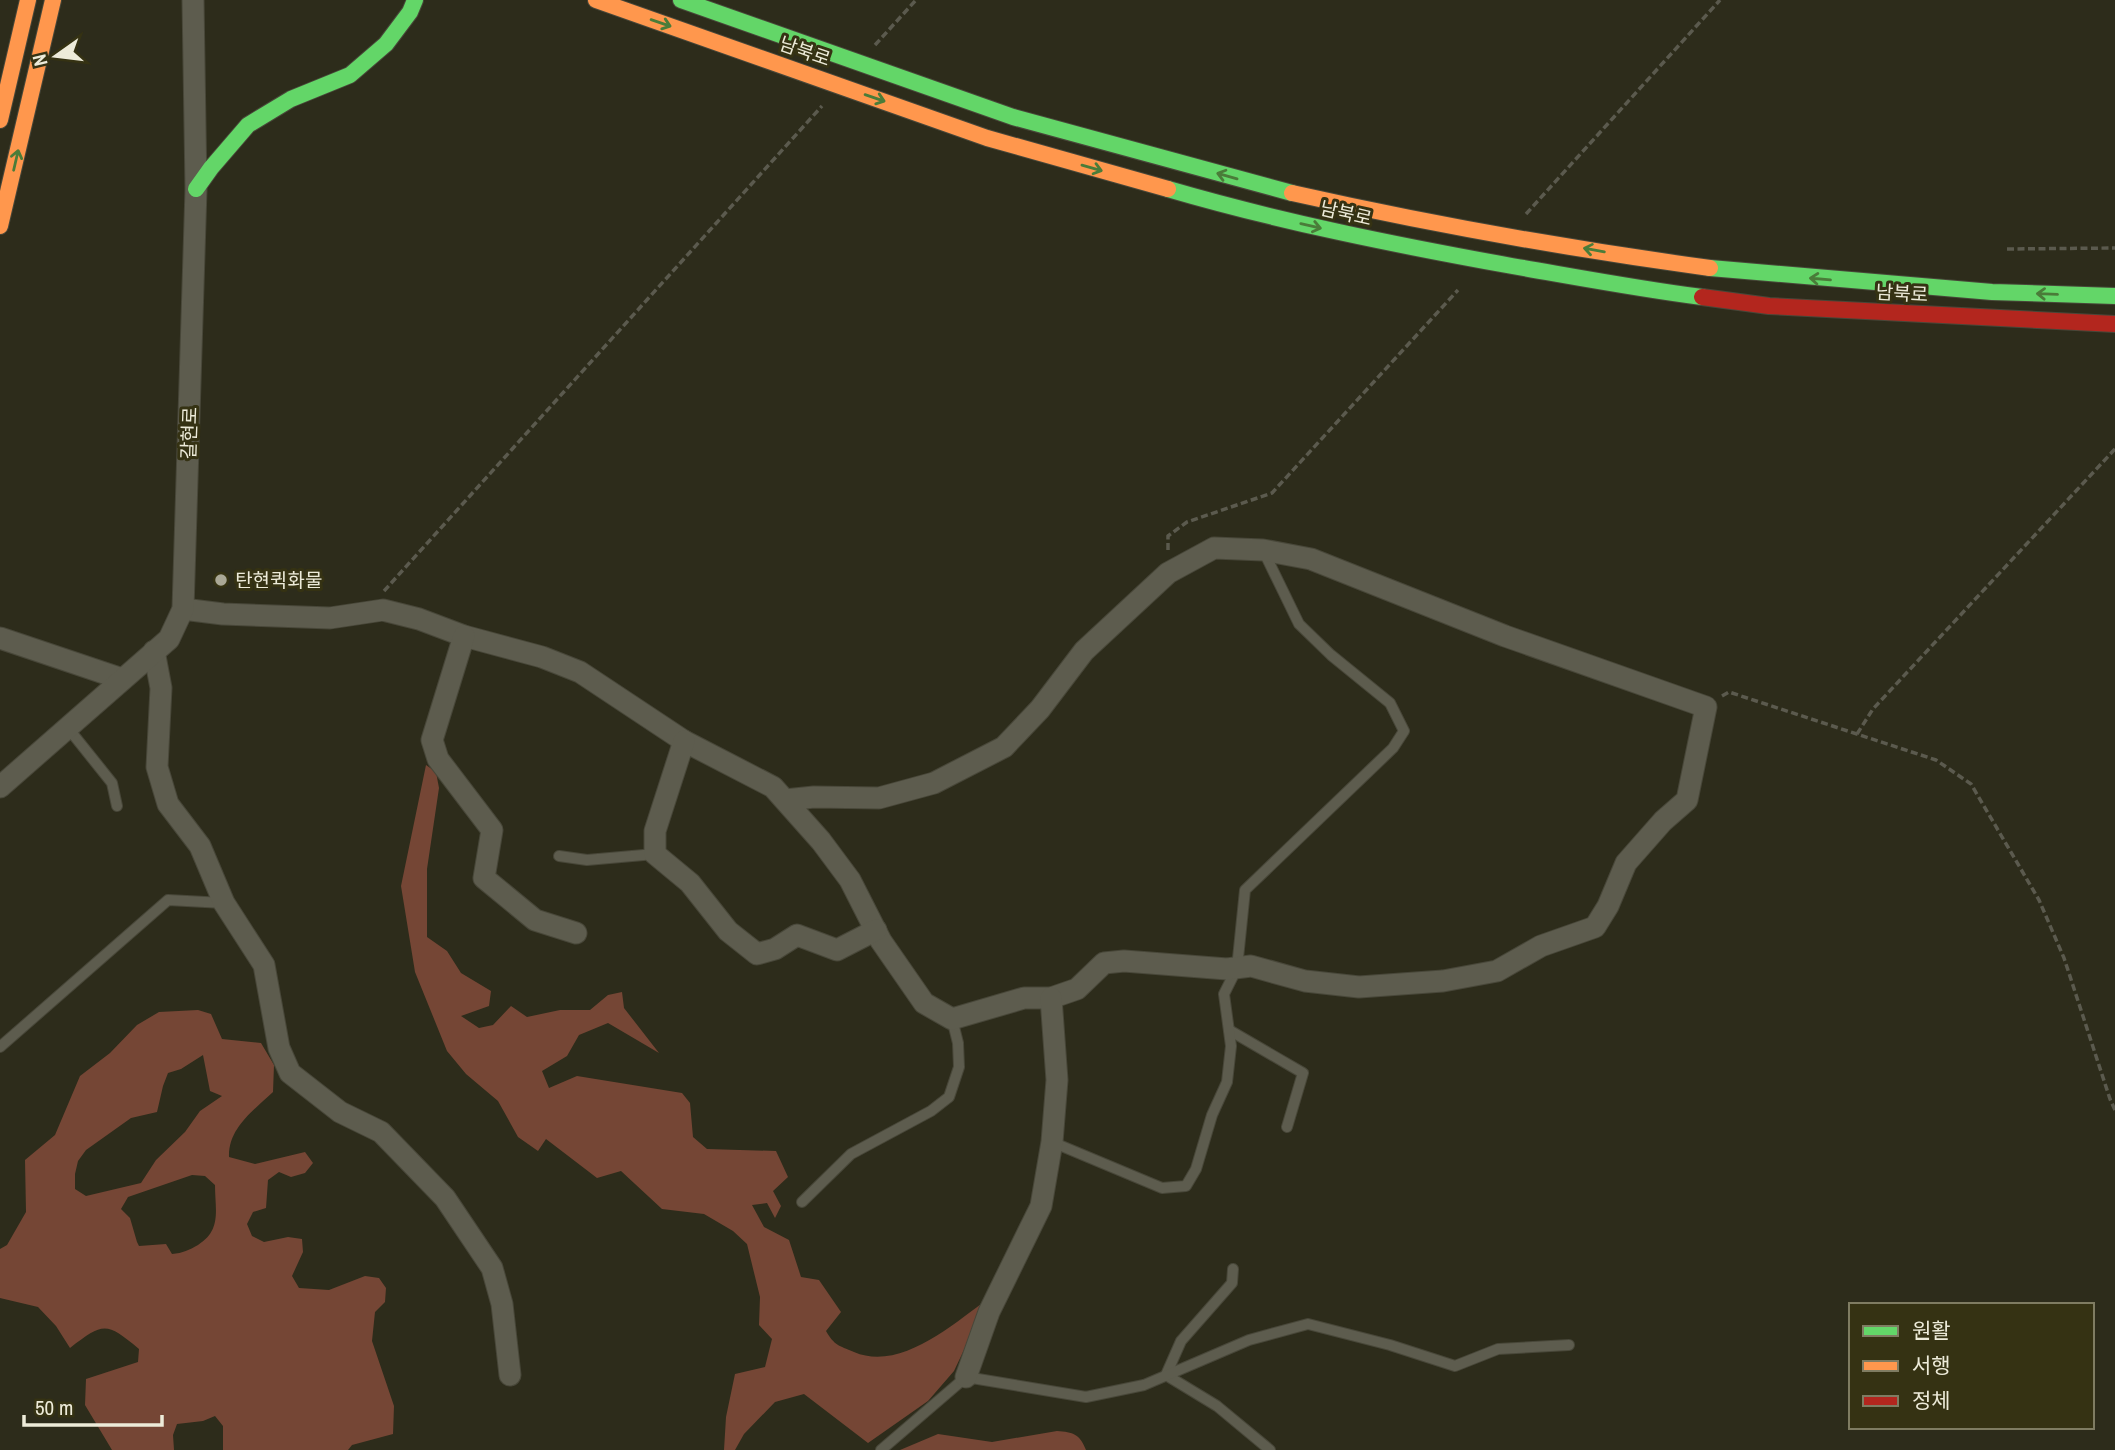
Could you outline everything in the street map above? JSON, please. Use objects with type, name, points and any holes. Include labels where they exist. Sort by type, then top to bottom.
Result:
[{"type":"main road","points":[[0,120],[27,0]]},
{"type":"main road","points":[[0,226],[53,0]]},
{"type":"main road","points":[[197,189],[211,168],[248,125],[291,99],[350,75],[386,44],[412,6],[424,0]]},
{"type":"main road","name":"남북로","points":[[596,0],[987,138],[1226,206],[1385,243],[1654,291],[1769,306],[2115,324]]},
{"type":"main road","name":"남북로","points":[[681,0],[1013,117],[1285,192],[1371,211],[1644,259],[1742,272],[1978,291],[2115,296]]},
{"type":"street","name":"갈현로","points":[[0,787],[169,639],[183,609],[197,189],[193,0]]},
{"type":"street","points":[[183,609],[223,614],[330,618],[383,610],[542,657],[580,673],[684,741],[773,787],[821,841],[850,880],[876,930],[923,1003],[952,1019],[1024,998],[1051,998],[1077,989],[1104,963],[1124,961],[1227,969],[1251,966],[1306,981],[1359,987],[1443,981],[1497,971],[1541,946],[1595,927],[1608,906],[1626,863],[1663,821],[1687,800],[1706,707],[1505,636],[1311,559],[1263,550],[1214,548],[1168,573],[1084,651],[1040,709],[1004,747],[934,783],[879,798],[814,797],[785,800]]},
{"type":"street","points":[[464,636],[432,740],[438,759],[492,830],[484,878],[535,920],[576,933]]},
{"type":"street","points":[[0,638],[122,678]]},
{"type":"street","points":[[154,651],[161,688],[157,767],[168,804],[200,846],[224,903],[264,965],[279,1048],[290,1073],[340,1112],[381,1132],[445,1198],[492,1268],[502,1304],[510,1375]]},
{"type":"street","points":[[684,741],[655,831],[655,854],[690,883],[728,931],[757,954],[775,949],[797,935],[837,950],[876,930]]},
{"type":"street","points":[[967,1377],[989,1312],[1041,1206],[1052,1142],[1057,1080],[1051,998]]},
{"type":"lane","points":[[1052,1142],[1163,1188],[1186,1186],[1196,1169],[1212,1115],[1227,1082],[1231,1046],[1224,994],[1237,968],[1245,890],[1393,748],[1404,731],[1390,703],[1331,655],[1299,624],[1263,550]]},
{"type":"lane","points":[[68,729],[112,783],[117,806]]},
{"type":"lane","points":[[559,856],[587,860],[655,854]]},
{"type":"lane","points":[[0,1047],[168,900],[224,903]]},
{"type":"lane","points":[[802,1202],[851,1154],[931,1111],[949,1097],[959,1067],[958,1043],[952,1019]]},
{"type":"lane","points":[[1229,1030],[1303,1073],[1287,1127]]},
{"type":"lane","points":[[1166,1375],[1181,1341],[1232,1283],[1233,1269]]},
{"type":"lane","points":[[881,1450],[967,1377],[1086,1397],[1144,1385],[1249,1340],[1308,1324],[1390,1345],[1455,1366],[1497,1349],[1569,1345]]},
{"type":"lane","points":[[1166,1375],[1217,1406],[1270,1450]]},
{"type":"path","points":[[882,37],[916,0]]},
{"type":"path","points":[[1524,216],[1720,0]]},
{"type":"path","points":[[365,612],[824,104]]},
{"type":"path","points":[[2007,249],[2115,248]]},
{"type":"path","points":[[1168,573],[1168,536],[1187,522],[1272,494],[1458,290]]},
{"type":"path","points":[[1857,734],[1873,709],[2115,449]]},
{"type":"path","points":[[1706,707],[1729,692],[1936,761],[1971,783],[2039,900],[2059,946],[2115,1110]]},
{"type":"shaded area","points":[[426,765],[436,772],[439,788],[427,869],[427,937],[447,951],[461,973],[491,991],[489,1006],[461,1016],[479,1028],[493,1025],[511,1006],[527,1017],[560,1010],[590,1010],[608,995],[622,992],[624,1008],[659,1053],[608,1023],[579,1035],[567,1056],[542,1071],[549,1088],[577,1076],[682,1093],[690,1103],[693,1137],[707,1149],[776,1151],[788,1177],[773,1191],[781,1206],[775,1218],[767,1203],[752,1205],[764,1227],[789,1240],[801,1277],[819,1280],[841,1312],[826,1331],[840,1346],[872,1356],[889,1356],[907,1351],[942,1332],[988,1299],[954,1371],[928,1401],[868,1443],[804,1394],[775,1402],[744,1434],[735,1450],[724,1450],[726,1417],[735,1374],[765,1367],[772,1339],[759,1325],[760,1297],[747,1244],[733,1231],[704,1214],[662,1209],[621,1171],[597,1178],[546,1139],[538,1151],[518,1137],[498,1101],[466,1074],[447,1051],[415,972],[401,886]]},
{"type":"shaded area","points":[[198,1010],[211,1014],[222,1039],[261,1043],[274,1065],[273,1092],[237,1128],[229,1157],[255,1164],[305,1152],[313,1163],[305,1173],[291,1177],[279,1172],[268,1180],[266,1208],[253,1212],[247,1224],[252,1236],[264,1242],[288,1237],[302,1239],[303,1252],[292,1276],[299,1288],[329,1290],[365,1276],[379,1278],[386,1288],[385,1302],[375,1312],[372,1341],[394,1406],[393,1434],[352,1445],[348,1450],[223,1450],[223,1426],[215,1416],[203,1421],[177,1424],[173,1435],[174,1450],[112,1450],[85,1405],[86,1379],[138,1362],[139,1349],[119,1334],[105,1329],[90,1333],[70,1348],[56,1326],[38,1307],[0,1298],[0,1249],[7,1245],[26,1212],[25,1160],[55,1135],[80,1076],[110,1053],[137,1025],[159,1012]],"holes":[[[203,1055],[210,1091],[222,1096],[200,1111],[185,1132],[156,1160],[141,1183],[86,1196],[75,1189],[78,1161],[86,1150],[131,1118],[157,1112],[168,1073],[181,1069]],[[192,1175],[205,1176],[215,1185],[216,1219],[211,1233],[198,1245],[176,1254],[172,1254],[166,1244],[139,1246],[130,1218],[121,1209],[128,1197]]]},
{"type":"shaded area","points":[[1057,1431],[1075,1435],[1086,1450],[900,1450],[938,1434],[992,1442]]},
{"type":"traffic: fast","points":[[196,189],[248,125],[291,99],[350,75],[386,44],[410,12],[415,0]]},
{"type":"traffic: fast","points":[[681,0],[1013,117],[1292,193]]},
{"type":"traffic: fast","points":[[1168,189],[1253,212],[1382,241],[1584,279],[1702,297]]},
{"type":"traffic: fast","points":[[1710,268],[1992,292],[2115,296]]},
{"type":"traffic: slow","points":[[0,120],[28,0]]},
{"type":"traffic: slow","points":[[0,226],[53,0]]},
{"type":"traffic: slow","points":[[596,0],[987,138],[1168,189]]},
{"type":"traffic: slow","points":[[1292,193],[1500,235],[1710,268]]},
{"type":"traffic: jam","points":[[1702,297],[1769,306],[2115,324]]},
{"type":"place","name":"탄현퀵화물","points":[[221,580]]}]
